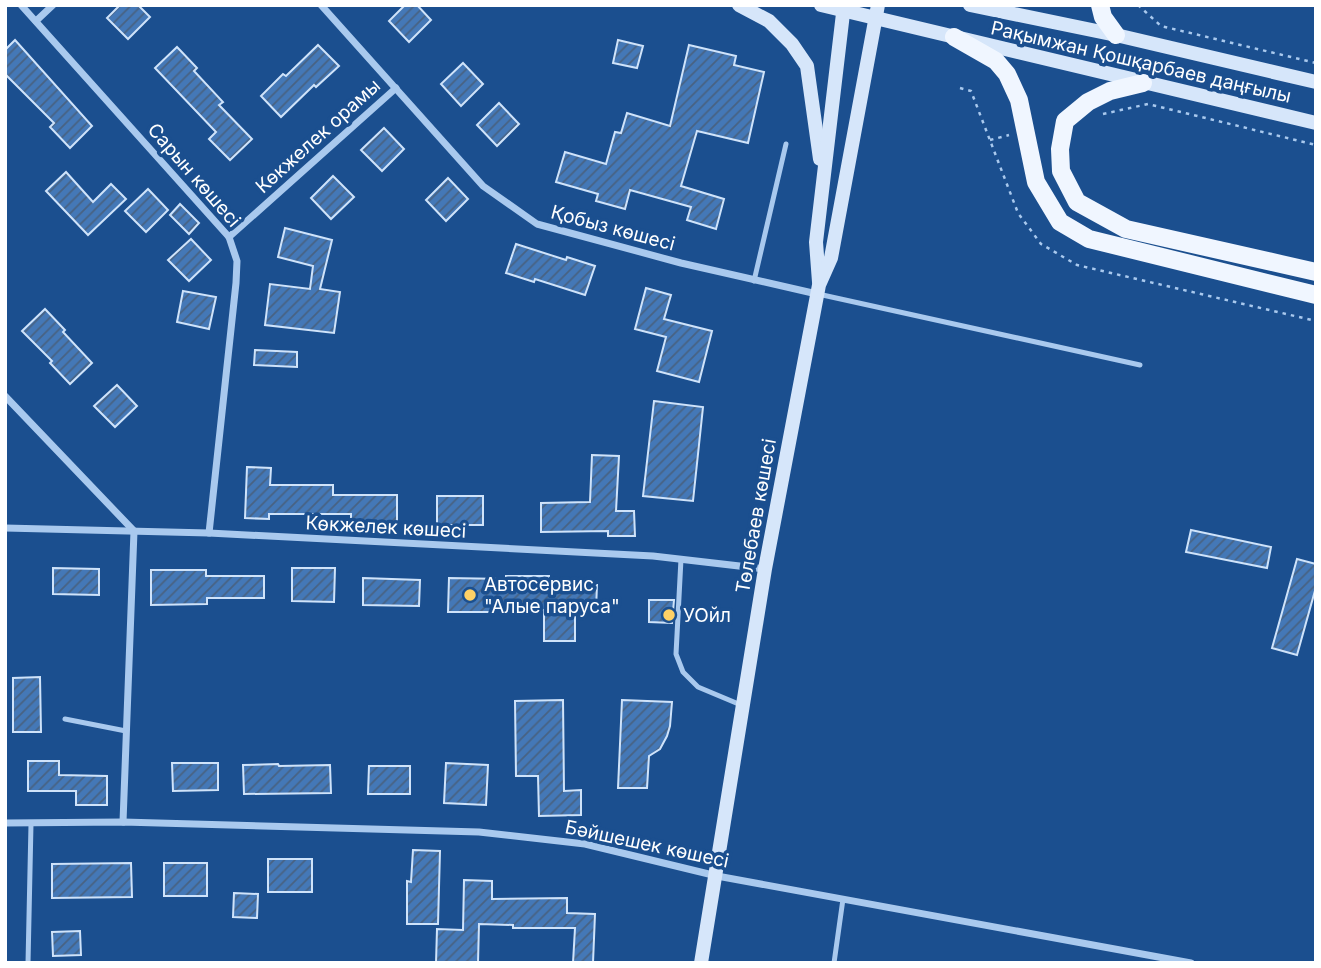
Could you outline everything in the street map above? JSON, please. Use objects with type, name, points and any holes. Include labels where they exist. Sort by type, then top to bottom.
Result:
[{"type":"main road","points":[[1100,5],[1103,16],[1116,35]]},
{"type":"main road","points":[[954,37],[996,61],[1007,74],[1019,100],[1037,182],[1060,222],[1089,239],[1316,295]]},
{"type":"main road","points":[[1143,83],[1111,91],[1088,102],[1065,121],[1060,149],[1061,171],[1077,202],[1126,229],[1316,272]]},
{"type":"street","name":"Сарын көшесі","points":[[21,5],[229,237],[237,261],[236,283],[209,533]]},
{"type":"street","points":[[36,21],[53,5]]},
{"type":"street","name":"Қобыз көшесі","points":[[321,5],[483,186],[537,224],[754,281],[818,290]]},
{"type":"street","points":[[739,5],[769,21],[792,44],[807,66],[823,182]]},
{"type":"street","points":[[821,5],[844,8]]},
{"type":"street","name":"Рақымжан Қошқарбаев даңғылы","points":[[970,5],[1116,35],[1316,82]]},
{"type":"street","name":"Төлебаев көшесі","points":[[818,290],[816,242],[844,8]]},
{"type":"street","name":"Рақымжан Қошқарбаев даңғылы","points":[[844,8],[877,12],[954,37],[1316,123]]},
{"type":"street","name":"Төлебаев көшесі","points":[[701,963],[765,569],[818,290],[831,258],[877,12]]},
{"type":"street","name":"Көкжелек орамы","points":[[229,237],[396,88]]},
{"type":"street","points":[[5,396],[134,531],[124,822]]},
{"type":"street","name":"Көкжелек көшесі","points":[[5,528],[209,533],[681,559],[765,569]]},
{"type":"street","name":"Бәйшешек көшесі","points":[[5,823],[124,822],[479,832],[585,844],[717,876],[1191,963]]},
{"type":"lane","points":[[754,281],[786,144]]},
{"type":"lane","points":[[818,290],[1140,365]]},
{"type":"lane","points":[[681,559],[676,654],[683,672],[698,687],[743,706]]},
{"type":"lane","points":[[65,719],[127,731]]},
{"type":"lane","points":[[28,963],[31,824]]},
{"type":"lane","points":[[834,963],[843,899]]},
{"type":"path","points":[[1138,5],[1161,26],[1316,63]]},
{"type":"path","points":[[1098,116],[1148,104],[1316,145]]},
{"type":"path","points":[[990,139],[1009,135]]},
{"type":"building","points":[[120,5],[138,5],[150,17],[128,39],[107,18]]},
{"type":"building","points":[[405,5],[417,5],[431,20],[409,42],[389,21]]},
{"type":"building","points":[[15,40],[92,126],[70,148],[50,127],[54,123],[5,74],[5,50]]},
{"type":"building","points":[[618,40],[643,46],[637,68],[613,63]]},
{"type":"building","points":[[318,45],[339,66],[316,87],[314,85],[281,117],[261,96]]},
{"type":"building","points":[[689,45],[736,56],[734,65],[764,72],[748,143],[697,131],[681,186],[724,199],[716,229],[687,220],[691,207],[630,190],[625,209],[596,201],[598,194],[556,182],[565,152],[606,164],[615,132],[621,133],[627,113],[670,126]]},
{"type":"building","points":[[177,47],[197,68],[194,71],[223,102],[219,105],[252,139],[230,160],[209,139],[216,132],[155,68]]},
{"type":"building","points":[[463,63],[483,84],[461,106],[441,84]]},
{"type":"building","points":[[499,103],[519,124],[497,146],[477,125]]},
{"type":"building","points":[[384,128],[404,149],[382,171],[361,150]]},
{"type":"building","points":[[66,172],[93,202],[111,184],[126,199],[88,235],[46,191]]},
{"type":"building","points":[[333,176],[354,197],[331,219],[311,198]]},
{"type":"building","points":[[448,178],[468,199],[446,221],[426,200]]},
{"type":"building","points":[[148,189],[168,210],[146,232],[125,211]]},
{"type":"building","points":[[180,204],[199,223],[189,234],[170,215]]},
{"type":"building","points":[[285,228],[332,240],[320,289],[340,292],[334,333],[265,325],[270,284],[310,289],[313,266],[278,257]]},
{"type":"building","points":[[191,239],[211,260],[189,281],[168,260]]},
{"type":"building","points":[[516,244],[595,266],[585,295],[506,273]]},
{"type":"building","points":[[646,288],[671,295],[664,319],[712,331],[699,382],[657,371],[666,337],[635,329]]},
{"type":"building","points":[[183,291],[216,297],[209,329],[177,322]]},
{"type":"building","points":[[45,309],[92,363],[70,384],[22,331]]},
{"type":"building","points":[[255,350],[297,352],[297,367],[254,365]]},
{"type":"building","points":[[117,385],[137,406],[115,427],[94,406]]},
{"type":"building","points":[[654,401],[703,407],[693,501],[643,496]]},
{"type":"building","points":[[592,455],[619,456],[616,511],[634,511],[635,536],[608,536],[608,531],[541,532],[541,503],[590,502]]},
{"type":"building","points":[[247,467],[271,468],[270,485],[333,485],[333,495],[397,495],[397,524],[351,524],[351,514],[269,514],[269,519],[245,518]]},
{"type":"building","points":[[437,496],[483,496],[483,525],[437,525]]},
{"type":"building","points":[[1191,530],[1271,547],[1267,568],[1186,552]]},
{"type":"building","points":[[1297,559],[1316,564],[1316,587],[1297,655],[1272,648]]},
{"type":"building","points":[[53,568],[99,569],[99,595],[53,594]]},
{"type":"building","points":[[292,568],[335,568],[334,602],[292,601]]},
{"type":"building","points":[[151,570],[206,570],[206,576],[264,576],[264,598],[207,598],[207,604],[151,605]]},
{"type":"building","points":[[506,576],[549,576],[549,585],[597,585],[596,610],[575,609],[575,641],[544,641],[544,610],[491,609],[491,612],[448,612],[449,578],[506,579]]},
{"type":"building","points":[[363,578],[420,580],[419,606],[363,605]]},
{"type":"building","points":[[649,600],[674,600],[672,623],[649,622]]},
{"type":"building","points":[[40,677],[41,732],[13,732],[13,678]]},
{"type":"building","points":[[563,700],[564,791],[581,790],[581,815],[539,816],[538,776],[516,776],[515,701]]},
{"type":"building","points":[[622,700],[672,702],[667,736],[660,749],[649,756],[647,788],[618,788]]},
{"type":"building","points":[[28,761],[59,761],[59,775],[107,776],[107,805],[76,805],[76,791],[28,791]]},
{"type":"building","points":[[172,763],[218,763],[218,790],[173,791]]},
{"type":"building","points":[[446,763],[488,765],[486,805],[444,803]]},
{"type":"building","points":[[243,765],[330,765],[331,793],[244,794]]},
{"type":"building","points":[[369,766],[410,766],[410,794],[368,794]]},
{"type":"building","points":[[413,850],[440,851],[438,924],[407,924],[407,881],[411,882]]},
{"type":"building","points":[[268,859],[312,859],[312,892],[268,892]]},
{"type":"building","points":[[131,863],[132,897],[52,898],[52,864]]},
{"type":"building","points":[[164,863],[207,863],[207,896],[164,896]]},
{"type":"building","points":[[464,880],[492,881],[492,899],[567,898],[567,913],[595,914],[593,963],[573,963],[575,928],[513,928],[513,925],[479,924],[478,963],[436,963],[437,929],[463,930]]},
{"type":"building","points":[[234,893],[258,894],[257,918],[233,917]]},
{"type":"building","points":[[80,931],[81,955],[53,956],[52,932]]},
{"type":"place","name":"Автосервис \"Алые паруса\"","points":[[470,595]]},
{"type":"place","name":"УОйл","points":[[669,615]]}]
